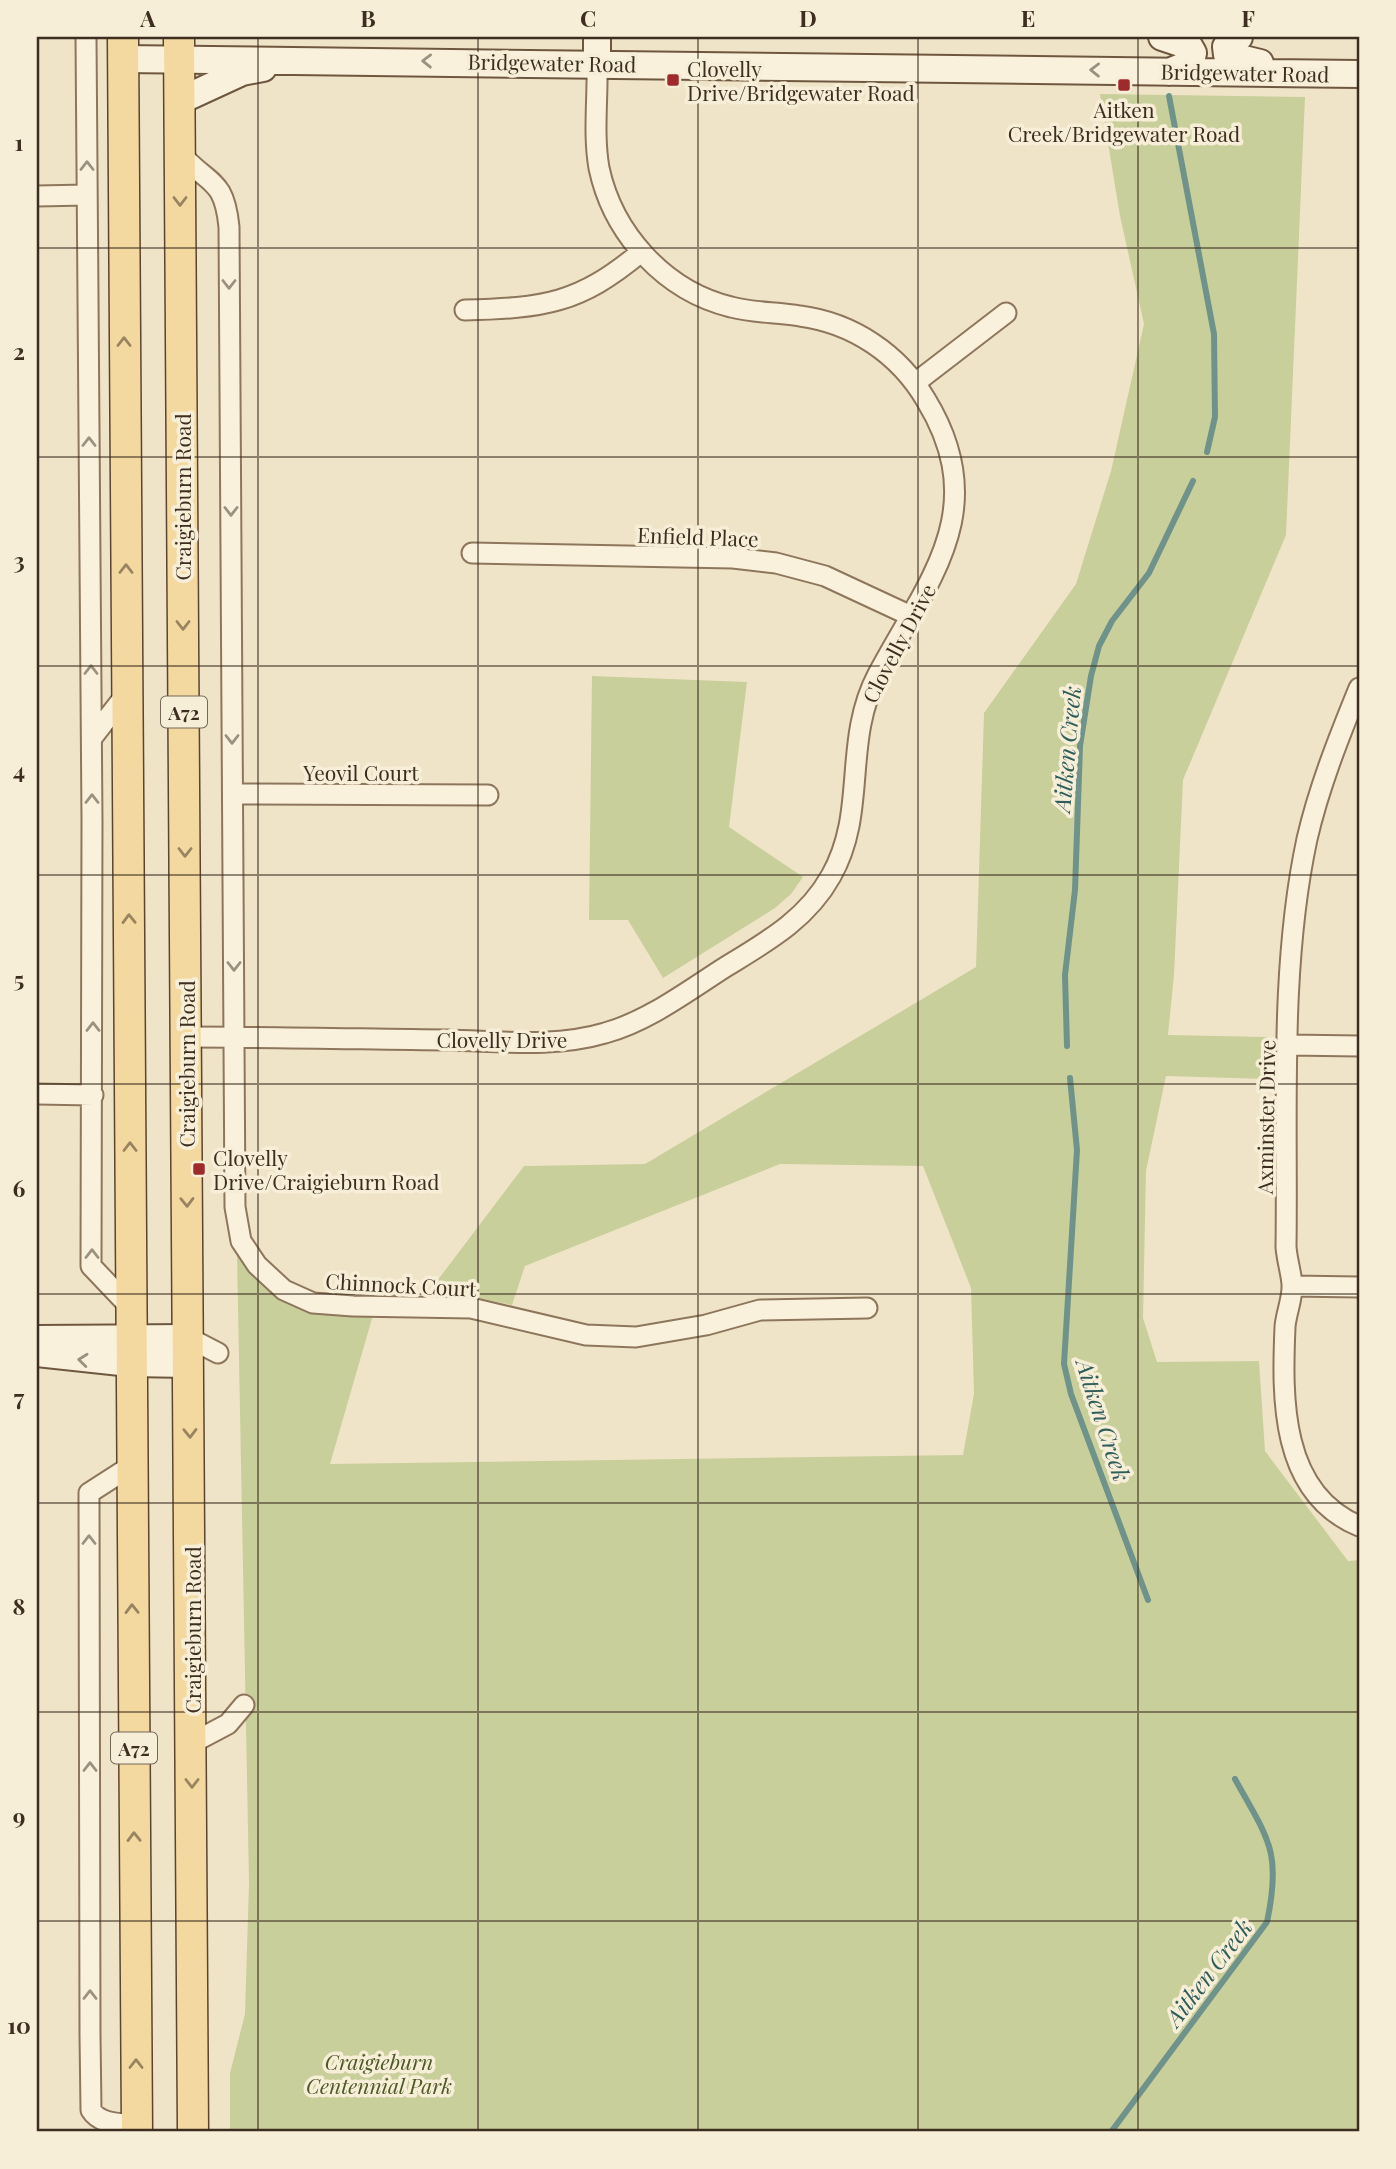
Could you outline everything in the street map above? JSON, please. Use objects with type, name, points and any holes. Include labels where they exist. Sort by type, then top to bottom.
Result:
[{"type":"main road","name":"A72","points":[[123,48],[137,2128]]},
{"type":"main road","name":"Craigieburn Road","points":[[179,48],[193,2132]]},
{"type":"street","points":[[86,37],[92,738],[91,1266],[130,1307]]},
{"type":"street","name":"Clovelly Drive","points":[[186,1037],[536,1041],[583,1038],[620,1028],[640,1019],[768,941],[803,914],[838,863],[850,827],[860,717],[876,677],[944,554],[953,499],[946,440],[915,383],[881,348],[857,333],[814,318],[724,306],[686,289],[641,252],[618,217],[600,169],[597,37]]},
{"type":"street","points":[[1162,37],[1189,46],[1193,52],[1191,63],[1170,72]]},
{"type":"street","points":[[1239,37],[1226,47],[1227,55],[1232,58],[1324,74]]},
{"type":"street","name":"Bridgewater Road","points":[[123,48],[319,48],[597,63],[1359,74]]},
{"type":"street","points":[[179,101],[242,72],[319,48]]},
{"type":"street","name":"Chinnock Court","points":[[180,153],[219,186],[226,202],[229,228],[235,1207],[241,1241],[257,1265],[284,1290],[313,1303],[353,1307],[471,1308],[586,1335],[636,1337],[706,1325],[760,1310],[867,1308]]},
{"type":"street","points":[[37,196],[87,195]]},
{"type":"street","points":[[466,310],[527,309],[570,298],[605,281],[641,252]]},
{"type":"street","points":[[915,383],[1006,313]]},
{"type":"street","name":"Enfield Place","points":[[472,553],[733,558],[776,562],[825,576],[911,616]]},
{"type":"street","name":"Axminster Drive","points":[[1359,688],[1337,740],[1308,838],[1294,922],[1286,1247],[1292,1286],[1285,1325],[1284,1404],[1289,1438],[1303,1474],[1316,1492],[1339,1515],[1359,1526]]},
{"type":"street","points":[[92,738],[127,693]]},
{"type":"street","name":"Yeovil Court","points":[[233,794],[488,795]]},
{"type":"street","points":[[1289,1045],[1359,1046]]},
{"type":"street","points":[[37,1094],[93,1095]]},
{"type":"street","points":[[1292,1286],[1359,1287]]},
{"type":"street","points":[[37,1339],[130,1351]]},
{"type":"street","points":[[37,1353],[189,1351]]},
{"type":"street","points":[[131,1466],[89,1493],[90,2035],[91,2110],[95,2117],[104,2121],[137,2128]]},
{"type":"street","points":[[192,1743],[228,1724],[244,1704]]},
{"type":"green space","name":"Craigieburn Centennial Park","points":[[1100,94],[1305,97],[1286,535],[1183,780],[1174,975],[1168,1035],[1267,1037],[1266,1079],[1166,1076],[1146,1171],[1143,1318],[1157,1362],[1259,1361],[1265,1451],[1348,1561],[1359,1560],[1359,2132],[230,2132],[230,2073],[245,2014],[249,1883],[237,1254],[267,1286],[296,1304],[330,1313],[373,1315],[330,1464],[963,1455],[974,1394],[971,1288],[923,1166],[780,1164],[525,1266],[512,1305],[431,1289],[524,1166],[645,1164],[976,967],[984,713],[1076,584],[1111,471],[1144,324],[1120,216]]},
{"type":"green space","points":[[592,676],[747,682],[729,827],[803,877],[791,894],[775,908],[663,978],[628,920],[589,920]]},
{"type":"waterway","name":"Aitken Creek","points":[[1169,96],[1214,334],[1215,417],[1207,452]]},
{"type":"waterway","name":"Aitken Creek","points":[[1067,1046],[1065,975],[1075,890],[1080,746],[1091,676],[1099,646],[1112,621],[1149,573],[1193,481]]},
{"type":"waterway","name":"Aitken Creek","points":[[1070,1078],[1077,1150],[1064,1364],[1071,1394],[1148,1600]]},
{"type":"waterway","name":"Aitken Creek","points":[[1111,2132],[1267,1922],[1273,1878],[1269,1846],[1235,1779]]},
{"type":"place","name":"Clovelly Drive/Bridgewater Road","points":[[673,80]]},
{"type":"place","name":"Aitken Creek/Bridgewater Road","points":[[1124,85]]},
{"type":"place","name":"Clovelly Drive/Craigieburn Road","points":[[199,1169]]}]
